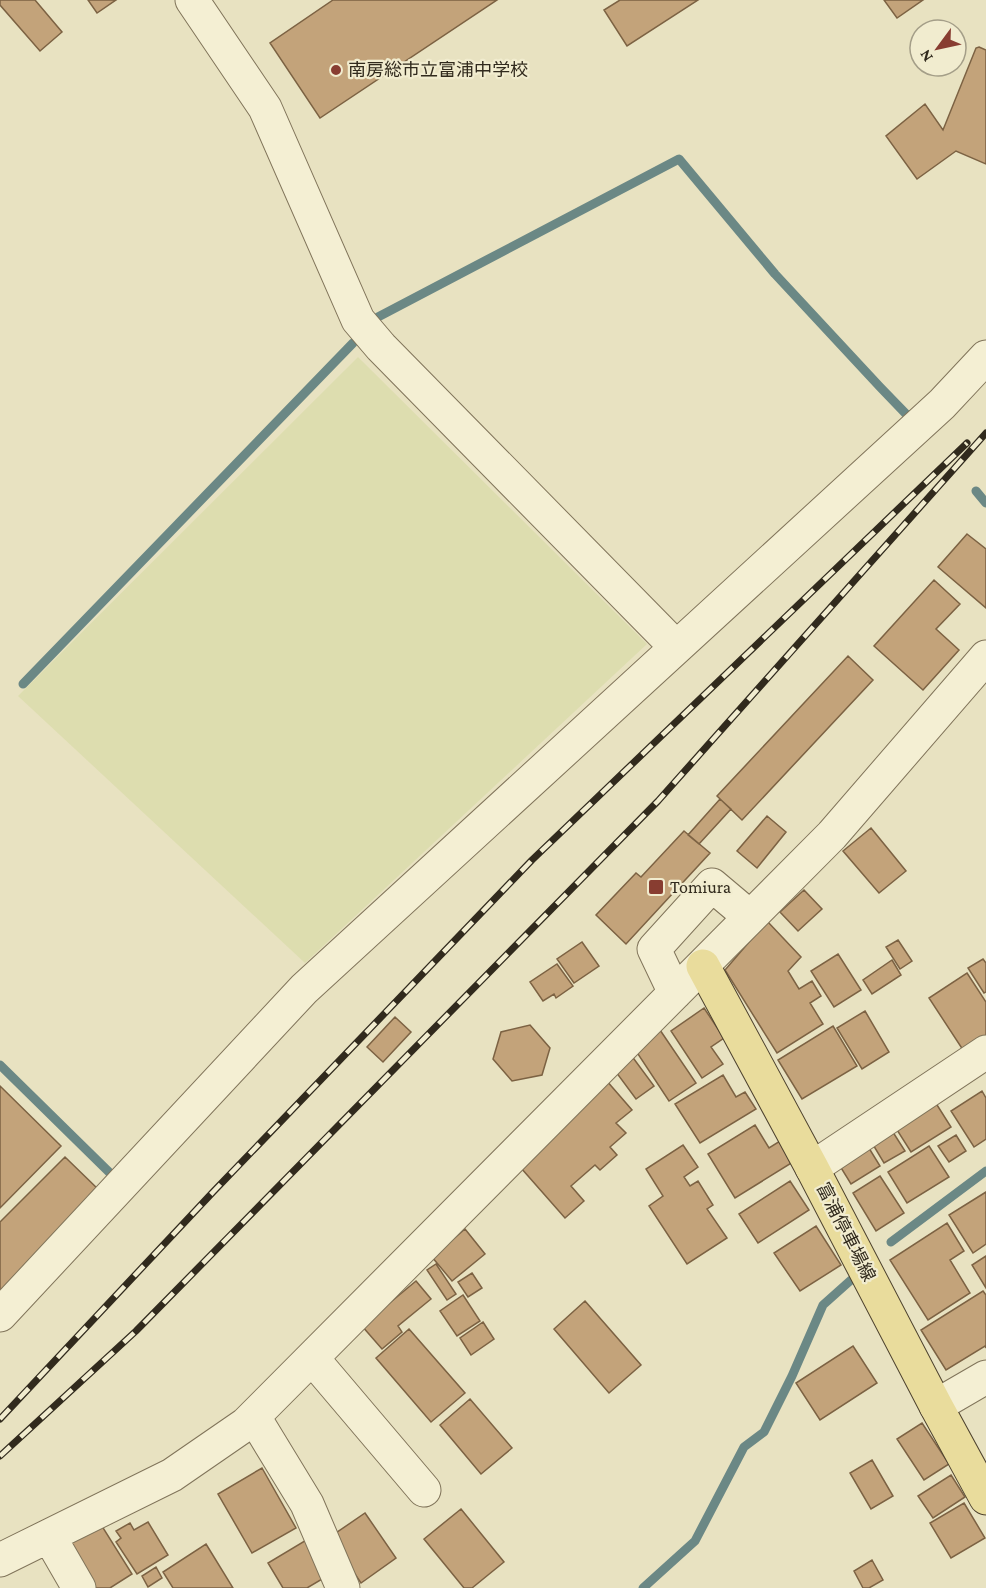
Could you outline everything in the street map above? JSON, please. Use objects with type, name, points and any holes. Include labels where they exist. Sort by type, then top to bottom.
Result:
[{"type":"main road","name":"富浦停車場線","points":[[703,966],[986,1498]]},
{"type":"street","points":[[192,0],[266,108],[358,320],[676,647]]},
{"type":"street","points":[[0,1315],[304,989],[942,404],[986,357]]},
{"type":"street","points":[[0,1560],[172,1475],[254,1417],[832,835],[986,657]]},
{"type":"street","points":[[675,993],[654,949],[712,885],[750,917]]},
{"type":"street","points":[[812,1168],[986,1053]]},
{"type":"street","points":[[312,1358],[424,1490]]},
{"type":"street","points":[[936,1406],[986,1377]]},
{"type":"street","points":[[254,1417],[307,1504],[343,1588]]},
{"type":"street","points":[[49,1536],[79,1588]]},
{"type":"green space","points":[[358,357],[647,644],[305,963],[18,696]]},
{"type":"building","points":[[0,0],[35,0],[62,32],[40,51],[0,5]]},
{"type":"building","points":[[88,0],[116,0],[97,13]]},
{"type":"building","points":[[333,0],[497,0],[320,118],[270,43]]},
{"type":"building","points":[[620,0],[698,0],[627,46],[604,10]]},
{"type":"building","points":[[884,0],[923,0],[897,18]]},
{"type":"building","points":[[976,48],[986,50],[986,164],[956,151],[917,179],[886,136],[925,104],[943,130],[964,78],[968,78],[968,68]]},
{"type":"building","points":[[967,534],[986,549],[986,608],[938,567]]},
{"type":"building","points":[[934,580],[960,604],[936,629],[959,650],[923,690],[874,646]]},
{"type":"building","points":[[848,656],[873,680],[742,820],[717,796]]},
{"type":"building","points":[[720,799],[731,809],[699,844],[688,835]]},
{"type":"building","points":[[767,816],[786,832],[757,868],[737,851]]},
{"type":"building","points":[[871,828],[906,871],[879,893],[843,851]]},
{"type":"building","points":[[684,831],[710,853],[626,944],[596,915],[636,873],[641,877]]},
{"type":"building","points":[[804,890],[822,909],[798,931],[780,912]]},
{"type":"building","points":[[767,921],[801,957],[788,971],[799,989],[812,981],[821,996],[810,1003],[823,1024],[777,1053],[725,970]]},
{"type":"building","points":[[898,940],[912,961],[900,969],[886,947]]},
{"type":"building","points":[[582,942],[599,966],[574,983],[557,959]]},
{"type":"building","points":[[838,954],[861,990],[834,1007],[811,971]]},
{"type":"building","points":[[983,959],[986,963],[986,992],[984,993],[968,968]]},
{"type":"building","points":[[892,960],[901,975],[872,994],[863,980]]},
{"type":"building","points":[[557,964],[573,986],[556,998],[554,994],[543,1001],[530,982]]},
{"type":"building","points":[[967,973],[986,1002],[986,1040],[965,1053],[929,998]]},
{"type":"building","points":[[704,1008],[724,1038],[711,1047],[723,1064],[702,1078],[671,1031]]},
{"type":"building","points":[[865,1011],[889,1052],[862,1069],[837,1028]]},
{"type":"building","points":[[395,1017],[411,1032],[383,1062],[367,1047]]},
{"type":"building","points":[[530,1025],[550,1048],[542,1075],[512,1081],[493,1059],[501,1032]]},
{"type":"building","points":[[833,1026],[857,1066],[802,1099],[778,1060]]},
{"type":"building","points":[[660,1030],[696,1083],[669,1101],[634,1048]]},
{"type":"building","points":[[631,1055],[654,1086],[636,1099],[613,1068]]},
{"type":"building","points":[[723,1075],[736,1097],[745,1092],[756,1109],[700,1143],[675,1104]]},
{"type":"building","points":[[606,1080],[632,1110],[616,1123],[626,1133],[610,1147],[617,1155],[600,1170],[595,1165],[571,1186],[584,1201],[565,1218],[514,1160]]},
{"type":"building","points":[[0,1086],[61,1146],[0,1208]]},
{"type":"building","points":[[982,1091],[986,1098],[986,1139],[974,1147],[951,1111]]},
{"type":"building","points":[[932,1097],[951,1127],[911,1152],[892,1122]]},
{"type":"building","points":[[755,1125],[769,1148],[780,1141],[793,1162],[735,1198],[708,1154]]},
{"type":"building","points":[[889,1126],[905,1151],[884,1163],[869,1138]]},
{"type":"building","points":[[956,1135],[966,1151],[949,1162],[938,1146]]},
{"type":"building","points":[[864,1140],[880,1166],[851,1184],[835,1158]]},
{"type":"building","points":[[683,1145],[698,1167],[684,1177],[690,1186],[698,1181],[713,1205],[707,1209],[727,1238],[687,1264],[649,1206],[663,1196],[646,1169]]},
{"type":"building","points":[[929,1146],[949,1177],[907,1203],[888,1172]]},
{"type":"building","points":[[65,1157],[100,1191],[0,1293],[0,1222]]},
{"type":"building","points":[[880,1176],[904,1213],[876,1231],[853,1193]]},
{"type":"building","points":[[790,1181],[809,1210],[758,1243],[739,1214]]},
{"type":"building","points":[[986,1192],[986,1244],[973,1253],[949,1215]]},
{"type":"building","points":[[947,1223],[964,1251],[950,1260],[970,1293],[928,1320],[890,1260]]},
{"type":"building","points":[[816,1226],[841,1265],[800,1291],[774,1253]]},
{"type":"building","points":[[465,1229],[485,1254],[452,1281],[432,1257]]},
{"type":"building","points":[[986,1256],[986,1288],[972,1265]]},
{"type":"building","points":[[436,1264],[456,1294],[447,1300],[427,1270]]},
{"type":"building","points":[[472,1273],[482,1288],[468,1297],[458,1282]]},
{"type":"building","points":[[416,1281],[431,1299],[398,1326],[402,1332],[382,1349],[362,1326]]},
{"type":"building","points":[[983,1291],[986,1295],[986,1348],[985,1346],[946,1370],[921,1330]]},
{"type":"building","points":[[463,1295],[480,1321],[457,1336],[440,1311]]},
{"type":"building","points":[[585,1301],[641,1365],[609,1393],[554,1329]]},
{"type":"building","points":[[483,1322],[494,1339],[471,1355],[460,1338]]},
{"type":"building","points":[[409,1329],[465,1393],[431,1422],[376,1358]]},
{"type":"building","points":[[853,1346],[877,1383],[820,1420],[796,1383]]},
{"type":"building","points":[[470,1399],[512,1448],[481,1474],[440,1425]]},
{"type":"building","points":[[922,1423],[949,1464],[924,1480],[897,1439]]},
{"type":"building","points":[[872,1460],[893,1496],[871,1509],[850,1473]]},
{"type":"building","points":[[262,1468],[296,1528],[252,1553],[218,1494]]},
{"type":"building","points":[[951,1475],[965,1497],[933,1518],[918,1496]]},
{"type":"building","points":[[964,1503],[985,1538],[951,1558],[930,1523]]},
{"type":"building","points":[[461,1509],[504,1562],[472,1588],[464,1588],[424,1539]]},
{"type":"building","points":[[365,1513],[396,1558],[361,1583],[330,1537]]},
{"type":"building","points":[[148,1522],[168,1555],[137,1574],[116,1542],[121,1538],[116,1531],[130,1523],[134,1530]]},
{"type":"building","points":[[100,1523],[132,1574],[110,1588],[83,1588],[58,1549]]},
{"type":"building","points":[[308,1539],[329,1575],[307,1588],[283,1588],[268,1563]]},
{"type":"building","points":[[206,1544],[233,1588],[173,1588],[163,1572]]},
{"type":"building","points":[[872,1560],[883,1580],[869,1588],[863,1588],[854,1571]]},
{"type":"building","points":[[156,1567],[162,1578],[148,1587],[142,1576]]},
{"type":"waterway","points":[[378,317],[679,159],[775,274],[908,416]]},
{"type":"waterway","points":[[23,684],[353,343]]},
{"type":"waterway","points":[[976,491],[986,503]]},
{"type":"waterway","points":[[0,1065],[112,1175]]},
{"type":"waterway","points":[[891,1242],[986,1171]]},
{"type":"waterway","points":[[643,1588],[695,1541],[744,1447],[764,1432],[823,1305],[851,1280]]},
{"type":"railway","points":[[0,1456],[136,1331],[658,801],[986,433]]},
{"type":"railway","points":[[0,1419],[213,1192],[532,860],[967,443]]},
{"type":"place","name":"南房総市立富浦中学校","points":[[336,70]]},
{"type":"place","name":"Tomiura","points":[[656,887]]}]
